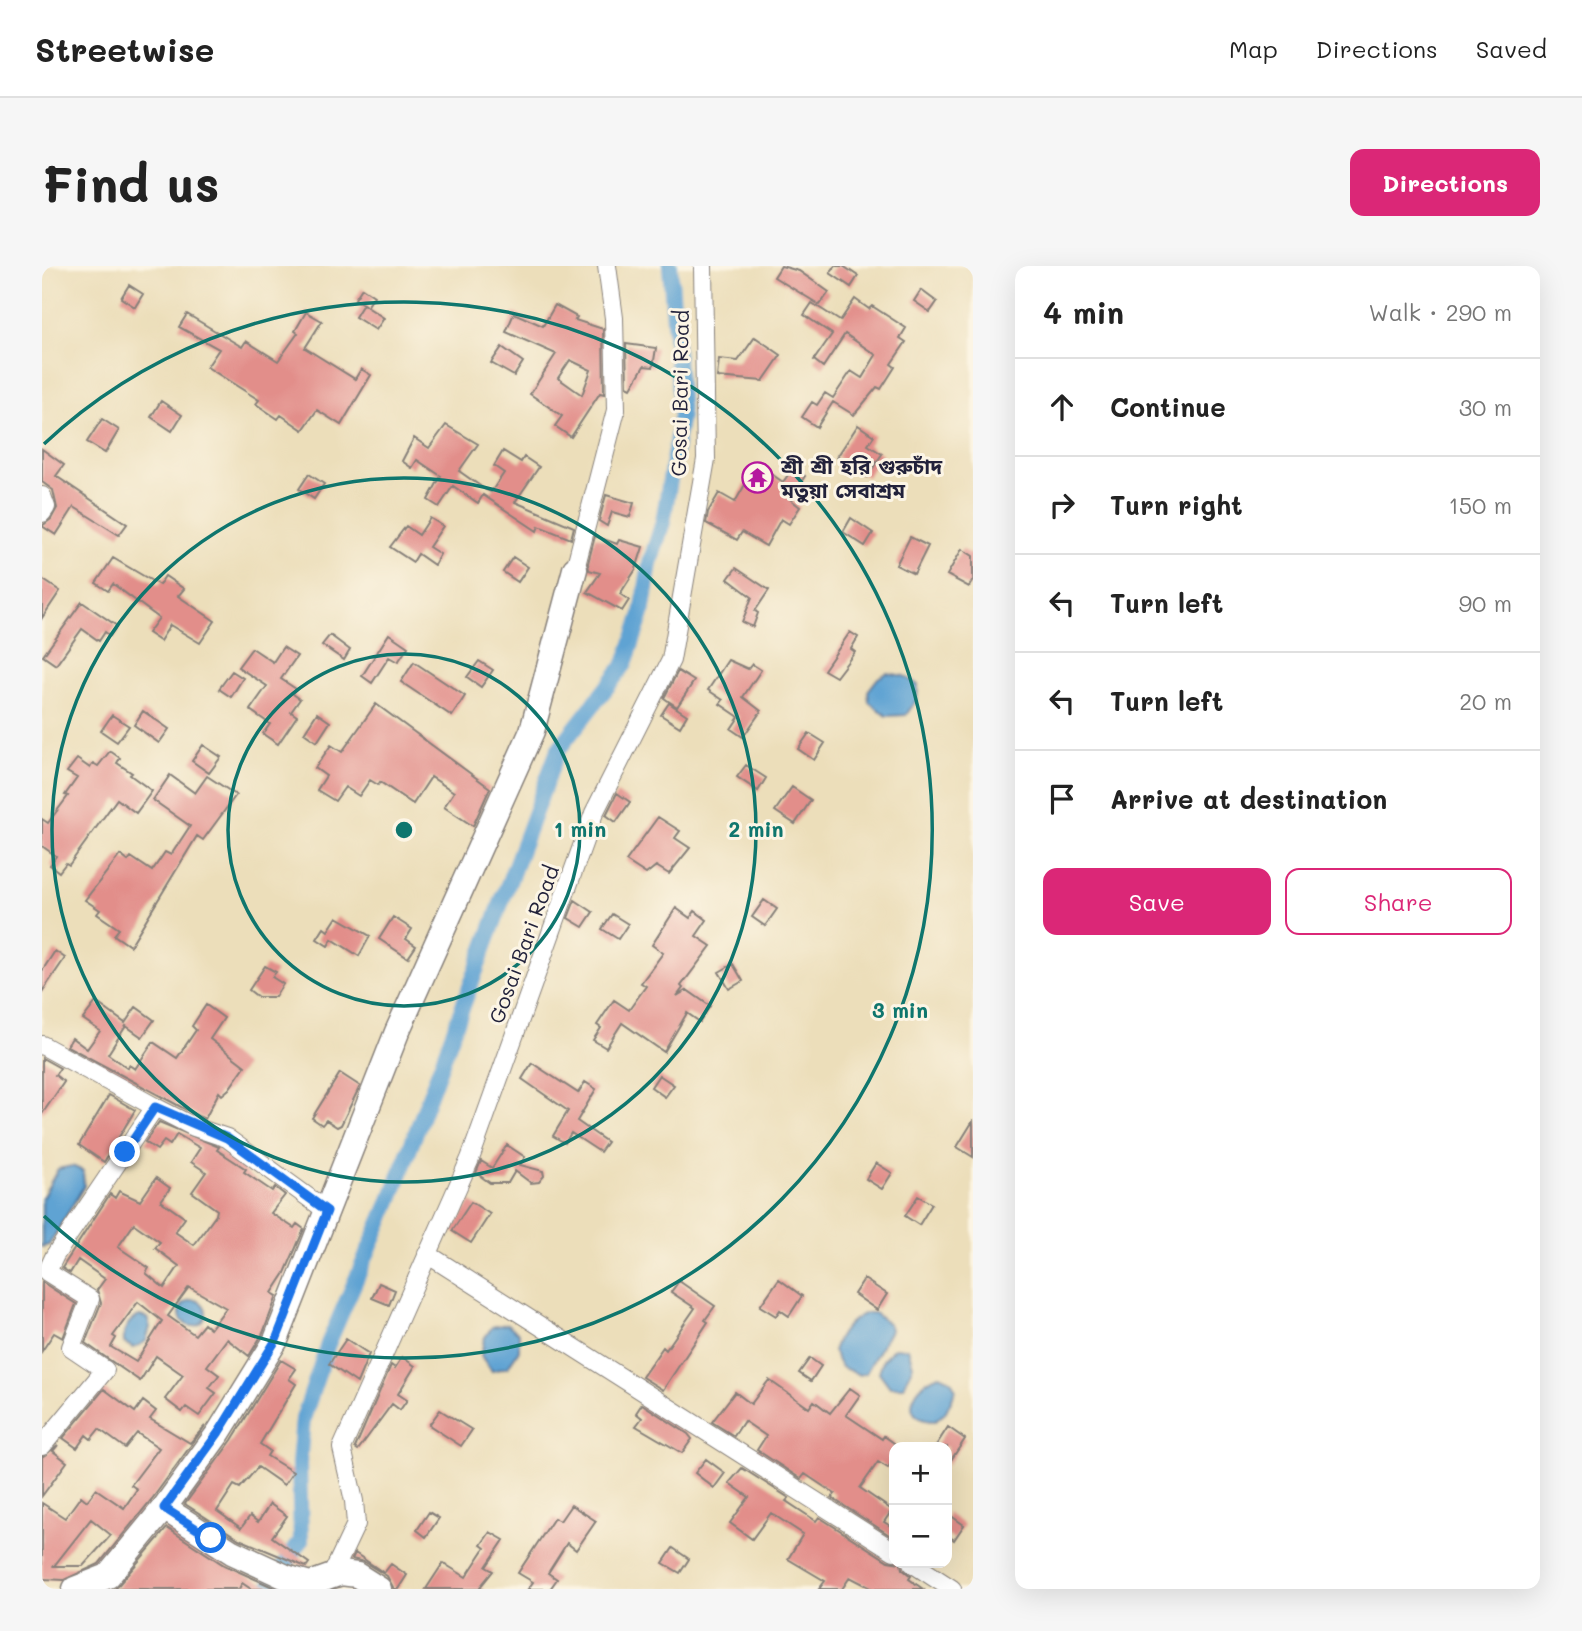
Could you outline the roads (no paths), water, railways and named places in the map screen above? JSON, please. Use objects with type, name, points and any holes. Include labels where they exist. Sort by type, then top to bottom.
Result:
[{"type":"street","points":[[75,1589],[108,1576],[164,1508],[219,1432],[276,1340],[397,1032],[532,731],[616,410],[614,318],[607,266]]},
{"type":"street","name":"Gosai Bari Road","points":[[330,1579],[356,1524],[354,1501],[342,1448],[470,1159],[594,813],[671,660],[706,460],[703,266]]},
{"type":"street","points":[[42,496],[46,507],[42,513]]},
{"type":"street","points":[[42,1045],[155,1107],[227,1138],[327,1211]]},
{"type":"street","points":[[42,1446],[105,1370],[71,1347],[90,1299],[47,1272],[155,1107]]},
{"type":"street","points":[[427,1254],[889,1548]]},
{"type":"street","points":[[164,1508],[233,1552],[286,1577],[310,1584],[341,1573],[357,1575],[379,1589]]},
{"type":"street","points":[[920,1568],[953,1589]]},
{"type":"water","points":[[887,673],[904,676],[918,685],[917,699],[906,715],[887,716],[869,702],[868,691],[878,678]]},
{"type":"water","points":[[72,1166],[83,1171],[84,1186],[49,1245],[42,1247],[42,1198],[58,1169]]},
{"type":"water","points":[[193,1300],[202,1304],[206,1313],[202,1322],[193,1326],[184,1322],[180,1313],[184,1304]]},
{"type":"water","points":[[866,1313],[874,1313],[889,1324],[890,1330],[866,1373],[860,1375],[841,1367],[833,1351],[845,1329]]},
{"type":"water","points":[[140,1316],[147,1318],[150,1327],[146,1341],[134,1348],[124,1343],[124,1334],[129,1323]]},
{"type":"water","points":[[507,1324],[519,1333],[519,1350],[508,1367],[492,1371],[481,1356],[484,1339],[492,1327]]},
{"type":"water","points":[[894,1348],[908,1349],[913,1365],[903,1387],[890,1387],[879,1372],[883,1360]]},
{"type":"water","points":[[940,1375],[951,1380],[956,1390],[945,1413],[935,1421],[923,1419],[912,1409],[916,1393],[930,1379]]},
{"type":"waterway","points":[[268,1589],[301,1541],[299,1464],[303,1419],[328,1344],[393,1194],[558,750],[625,664],[642,614],[650,563],[663,522],[681,414],[670,266]]},
{"type":"place","name":"শ্রী শ্রী হরি গুরুচাঁদ মতুয়া সেবাশ্রম","points":[[758,477]]}]
